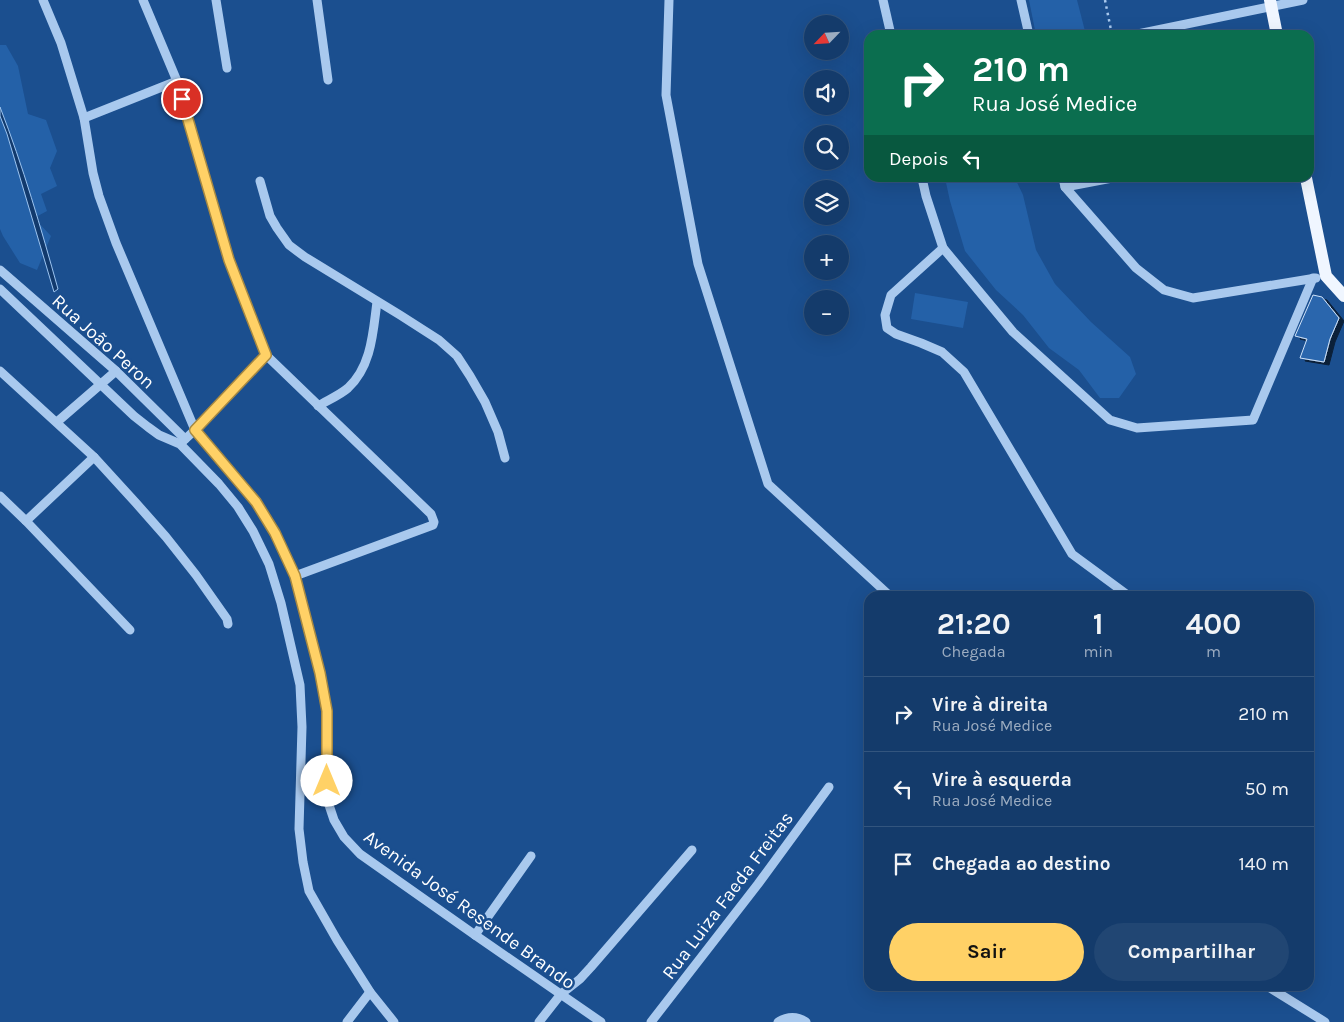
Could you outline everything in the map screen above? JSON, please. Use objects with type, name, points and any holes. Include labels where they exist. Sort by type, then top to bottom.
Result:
[{"type":"main road","points":[[1270,3],[1276,30]]},
{"type":"main road","points":[[1307,182],[1326,276],[1344,296]]},
{"type":"street","name":"Avenida José Resende Brando","points":[[43,0],[61,43],[84,118],[93,173],[102,204],[116,243],[195,430],[256,502],[275,533],[295,576],[320,673],[327,711],[327,799],[334,820],[344,837],[360,854],[601,1022]]},
{"type":"street","points":[[143,0],[177,81],[229,260],[266,355],[431,514],[434,522],[433,525],[295,576]]},
{"type":"street","points":[[216,0],[227,68]]},
{"type":"street","points":[[317,0],[328,80]]},
{"type":"street","points":[[669,0],[666,95],[698,264],[768,484],[885,591]]},
{"type":"street","points":[[883,0],[890,30]]},
{"type":"street","points":[[1021,0],[1028,30]]},
{"type":"street","points":[[1154,30],[1270,3],[1303,0]]},
{"type":"street","points":[[84,118],[177,81]]},
{"type":"street","points":[[260,181],[270,216],[290,245],[305,257],[439,340],[457,356],[485,402],[498,432],[505,458]]},
{"type":"street","points":[[923,182],[943,248],[1013,332],[1110,420],[1137,428],[1253,420],[1313,278]]},
{"type":"street","points":[[1064,182],[1136,268],[1164,290],[1193,298],[1326,276]]},
{"type":"street","points":[[943,248],[891,295],[885,315],[887,328],[896,334],[921,342],[942,352],[964,372],[1072,554],[1122,591]]},
{"type":"street","name":"Rua João Peron","points":[[0,270],[116,371],[182,441],[219,484],[238,507],[253,531],[269,564],[282,603],[300,686],[302,727],[300,829],[303,862],[309,892],[370,992],[394,1022]]},
{"type":"street","points":[[0,289],[148,427],[159,435],[182,441],[195,430],[266,355]]},
{"type":"street","points":[[318,406],[348,388],[363,367],[369,355],[378,302]]},
{"type":"street","points":[[0,371],[94,458],[166,537],[196,575],[227,619],[228,624]]},
{"type":"street","points":[[57,422],[116,371]]},
{"type":"street","points":[[26,521],[94,458]]},
{"type":"street","points":[[0,496],[130,630]]},
{"type":"street","name":"Rua Luiza Faeda Freitas","points":[[651,1022],[752,892],[829,787]]},
{"type":"street","points":[[539,1022],[562,994],[591,967],[692,850]]},
{"type":"street","points":[[475,935],[532,856]]},
{"type":"street","points":[[1275,991],[1325,1022]]},
{"type":"street","points":[[348,1022],[370,992]]},
{"type":"street","points":[[778,1022],[791,1017],[806,1022]]},
{"type":"path","points":[[1105,0],[1111,30]]},
{"type":"shaded area","points":[[1029,0],[1077,0],[1085,30],[1035,30]]},
{"type":"shaded area","points":[[0,45],[6,45],[18,66],[28,114],[46,120],[57,151],[50,168],[57,186],[41,194],[47,211],[34,218],[51,236],[37,270],[20,263],[0,229]]},
{"type":"shaded area","points":[[0,107],[24,174],[45,243],[58,289],[54,292],[0,116]]},
{"type":"shaded area","points":[[946,182],[1017,182],[1023,195],[1036,250],[1055,284],[1091,322],[1130,357],[1136,374],[1119,398],[1100,398],[1079,370],[1049,348],[1023,315],[996,290],[965,251]]},
{"type":"shaded area","points":[[915,293],[968,302],[963,328],[911,319]]},
{"type":"building","points":[[1313,295],[1322,297],[1339,318],[1330,339],[1324,362],[1300,358],[1307,339],[1295,336]]},
{"type":"route","points":[[182,99],[229,260],[266,355],[195,430],[256,502],[275,533],[295,576],[320,673],[327,711],[327,781]]}]
